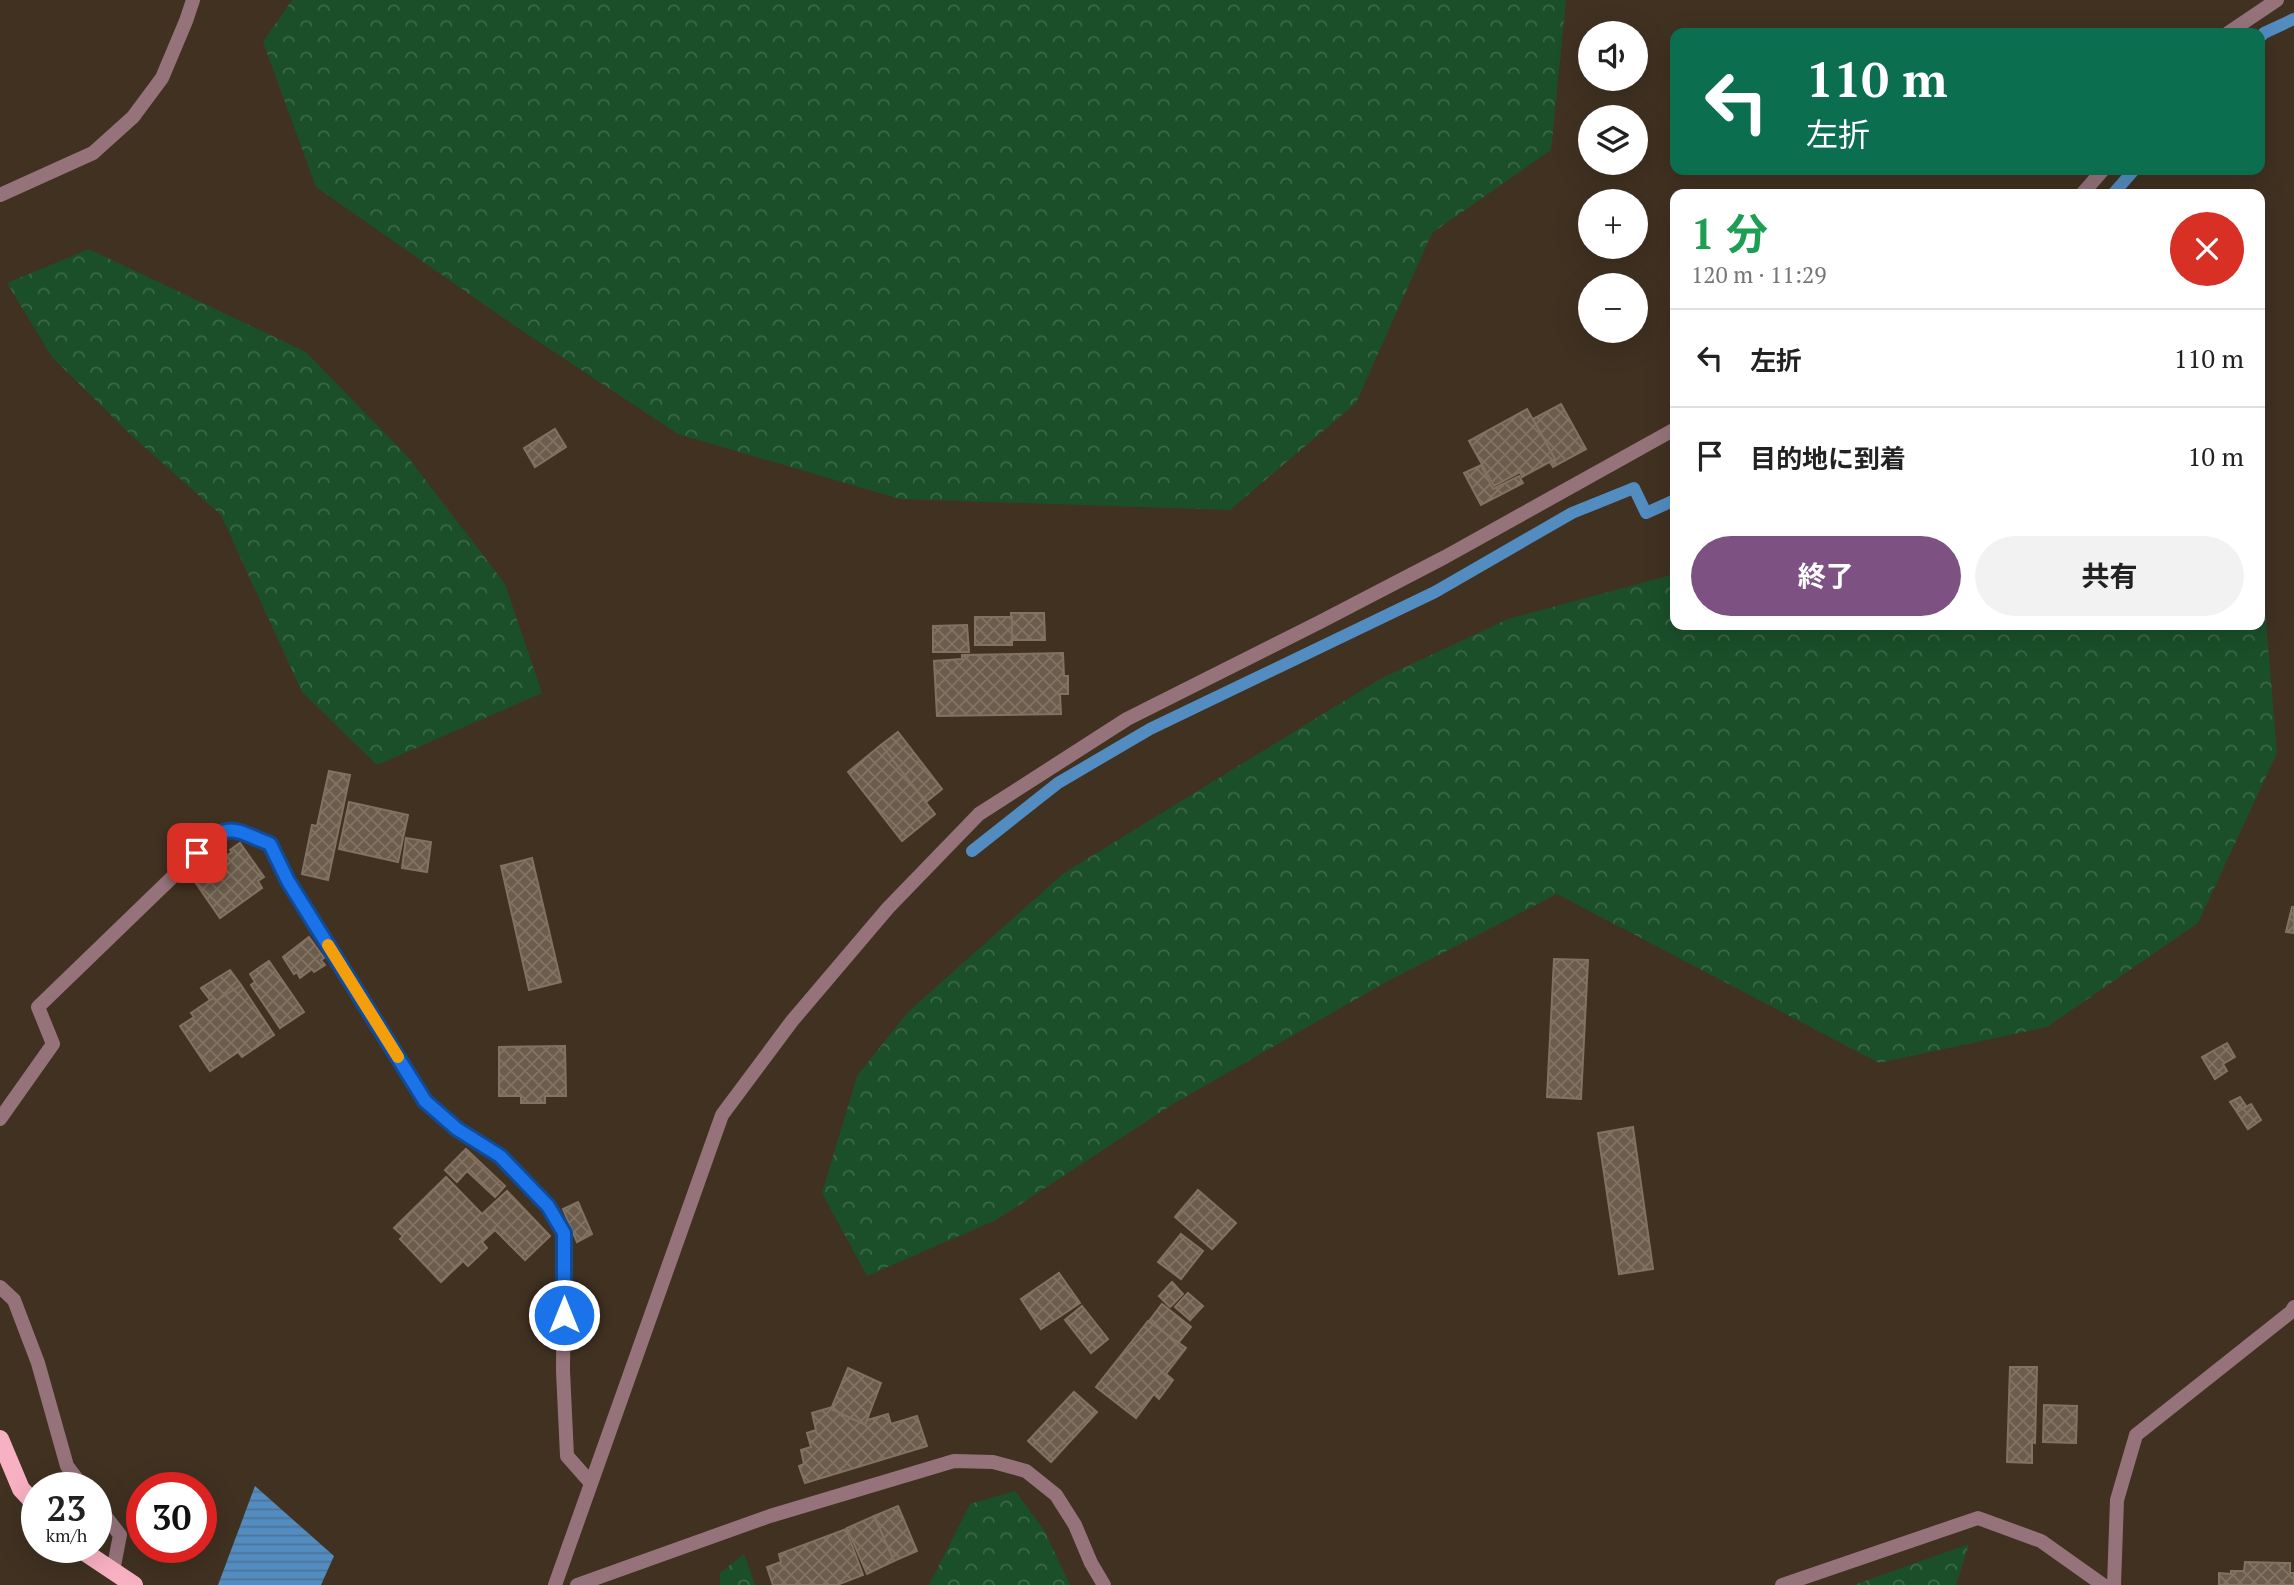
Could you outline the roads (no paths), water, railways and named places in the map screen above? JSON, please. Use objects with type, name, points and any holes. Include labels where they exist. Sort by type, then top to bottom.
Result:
[{"type":"main road","points":[[0,1439],[21,1489]]},
{"type":"main road","points":[[101,1563],[134,1585]]},
{"type":"street","points":[[0,195],[93,153],[133,117],[162,78],[193,0]]},
{"type":"street","points":[[2235,28],[2277,0]]},
{"type":"street","points":[[2087,189],[2099,175]]},
{"type":"street","points":[[555,1585],[722,1115],[792,1021],[888,908],[979,814],[1127,719],[1445,556],[1670,432]]},
{"type":"street","points":[[0,1119],[52,1044],[38,1007],[217,834],[233,829],[270,844],[288,881],[425,1101],[457,1129],[500,1156],[548,1206],[564,1233],[563,1370],[567,1456],[590,1482]]},
{"type":"street","points":[[0,1287],[14,1300],[38,1363],[67,1466],[72,1472]]},
{"type":"street","points":[[2114,1585],[2117,1500],[2136,1435],[2294,1307]]},
{"type":"street","points":[[577,1585],[770,1516],[954,1461],[993,1462],[1026,1471],[1056,1495],[1075,1525],[1091,1563],[1104,1585]]},
{"type":"street","points":[[1782,1585],[1979,1518],[2041,1541],[2103,1585]]},
{"type":"street","points":[[112,1525],[120,1535],[113,1571]]},
{"type":"water","points":[[255,1486],[334,1556],[321,1585],[218,1585]]},
{"type":"waterway","points":[[2265,33],[2294,19]]},
{"type":"waterway","points":[[2117,189],[2130,175]]},
{"type":"waterway","points":[[972,851],[1058,783],[1150,729],[1435,592],[1572,513],[1634,488],[1646,513],[1670,502]]}]
